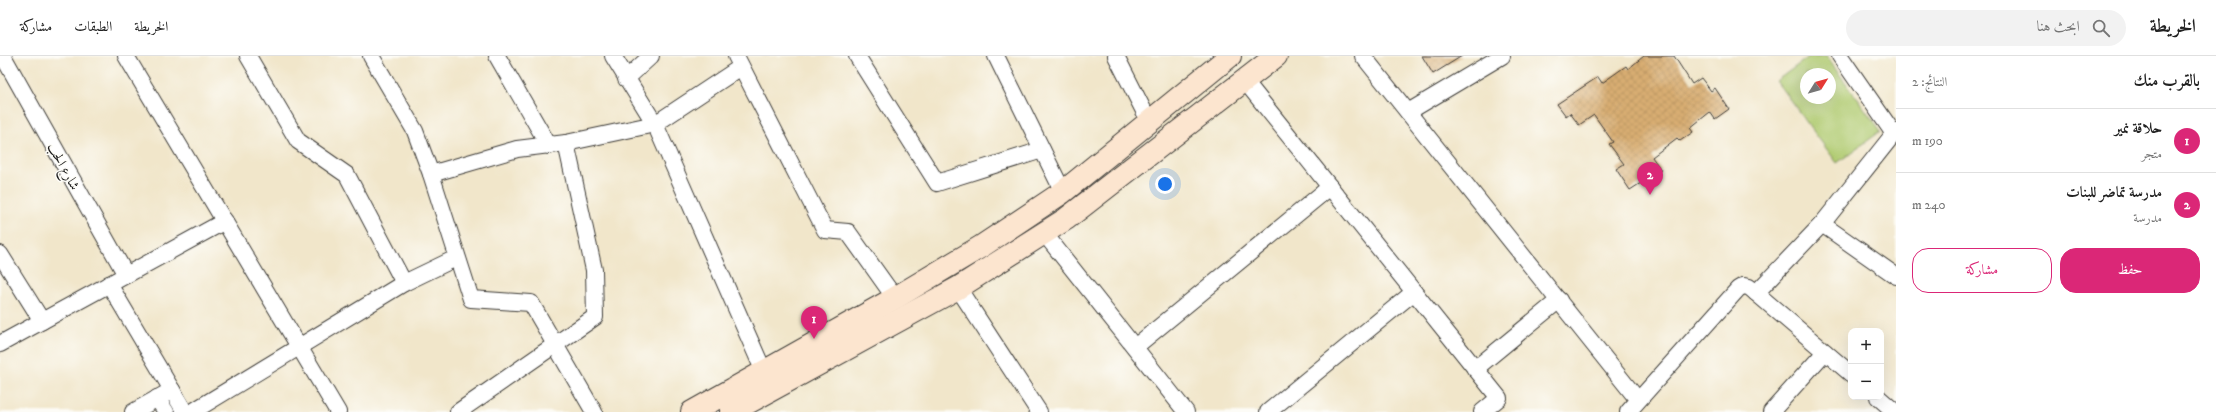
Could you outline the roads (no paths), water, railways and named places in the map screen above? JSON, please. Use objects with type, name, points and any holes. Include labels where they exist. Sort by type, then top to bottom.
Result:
[{"type":"main road","points":[[692,412],[895,298],[982,246],[1063,192],[1230,56]]},
{"type":"main road","points":[[731,412],[958,288],[1066,219],[1276,56]]},
{"type":"street","name":"شارع الحب","points":[[3,56],[126,275]]},
{"type":"street","points":[[126,56],[338,412]]},
{"type":"street","points":[[248,56],[298,141],[347,175],[404,283]]},
{"type":"street","points":[[371,56],[415,132],[431,174],[456,258],[471,299],[531,303],[594,412]]},
{"type":"street","points":[[497,56],[549,146]]},
{"type":"street","points":[[613,56],[655,124],[764,372]]},
{"type":"street","points":[[626,79],[651,56]]},
{"type":"street","points":[[857,56],[938,183],[1042,150]]},
{"type":"street","points":[[996,56],[1063,192]]},
{"type":"street","points":[[1116,56],[1150,122]]},
{"type":"street","points":[[1363,56],[1558,300],[1633,406],[1738,289],[1743,286],[1750,287],[1848,371]]},
{"type":"street","points":[[1408,112],[1502,56]]},
{"type":"street","points":[[1756,293],[1822,224],[1895,133],[1840,56]]},
{"type":"street","points":[[431,174],[517,149],[566,143],[655,124],[738,62],[825,230],[848,232],[895,298]]},
{"type":"street","points":[[1245,81],[1499,398],[1482,412]]},
{"type":"street","points":[[458,412],[556,346],[595,317],[594,270],[566,143]]},
{"type":"street","points":[[1135,347],[1330,188]]},
{"type":"street","points":[[0,344],[225,221]]},
{"type":"street","points":[[1822,224],[1896,276]]},
{"type":"street","points":[[1044,233],[1186,412]]},
{"type":"street","points":[[192,412],[300,348],[404,283],[456,258]]},
{"type":"street","points":[[2,260],[42,321]]},
{"type":"street","points":[[109,284],[186,412]]},
{"type":"street","points":[[958,288],[1036,411]]},
{"type":"street","points":[[1268,412],[1414,292]]},
{"type":"street","points":[[1475,368],[1558,300]]},
{"type":"street","points":[[1770,412],[1825,352]]},
{"type":"street","points":[[133,412],[172,390]]},
{"type":"street","points":[[157,398],[166,412]]},
{"type":"street","points":[[1881,400],[1892,411]]},
{"type":"place","name":"مدرسة تماضر للبنات","points":[[1650,195]]},
{"type":"place","name":"حلاقة نمير","points":[[814,339]]}]
